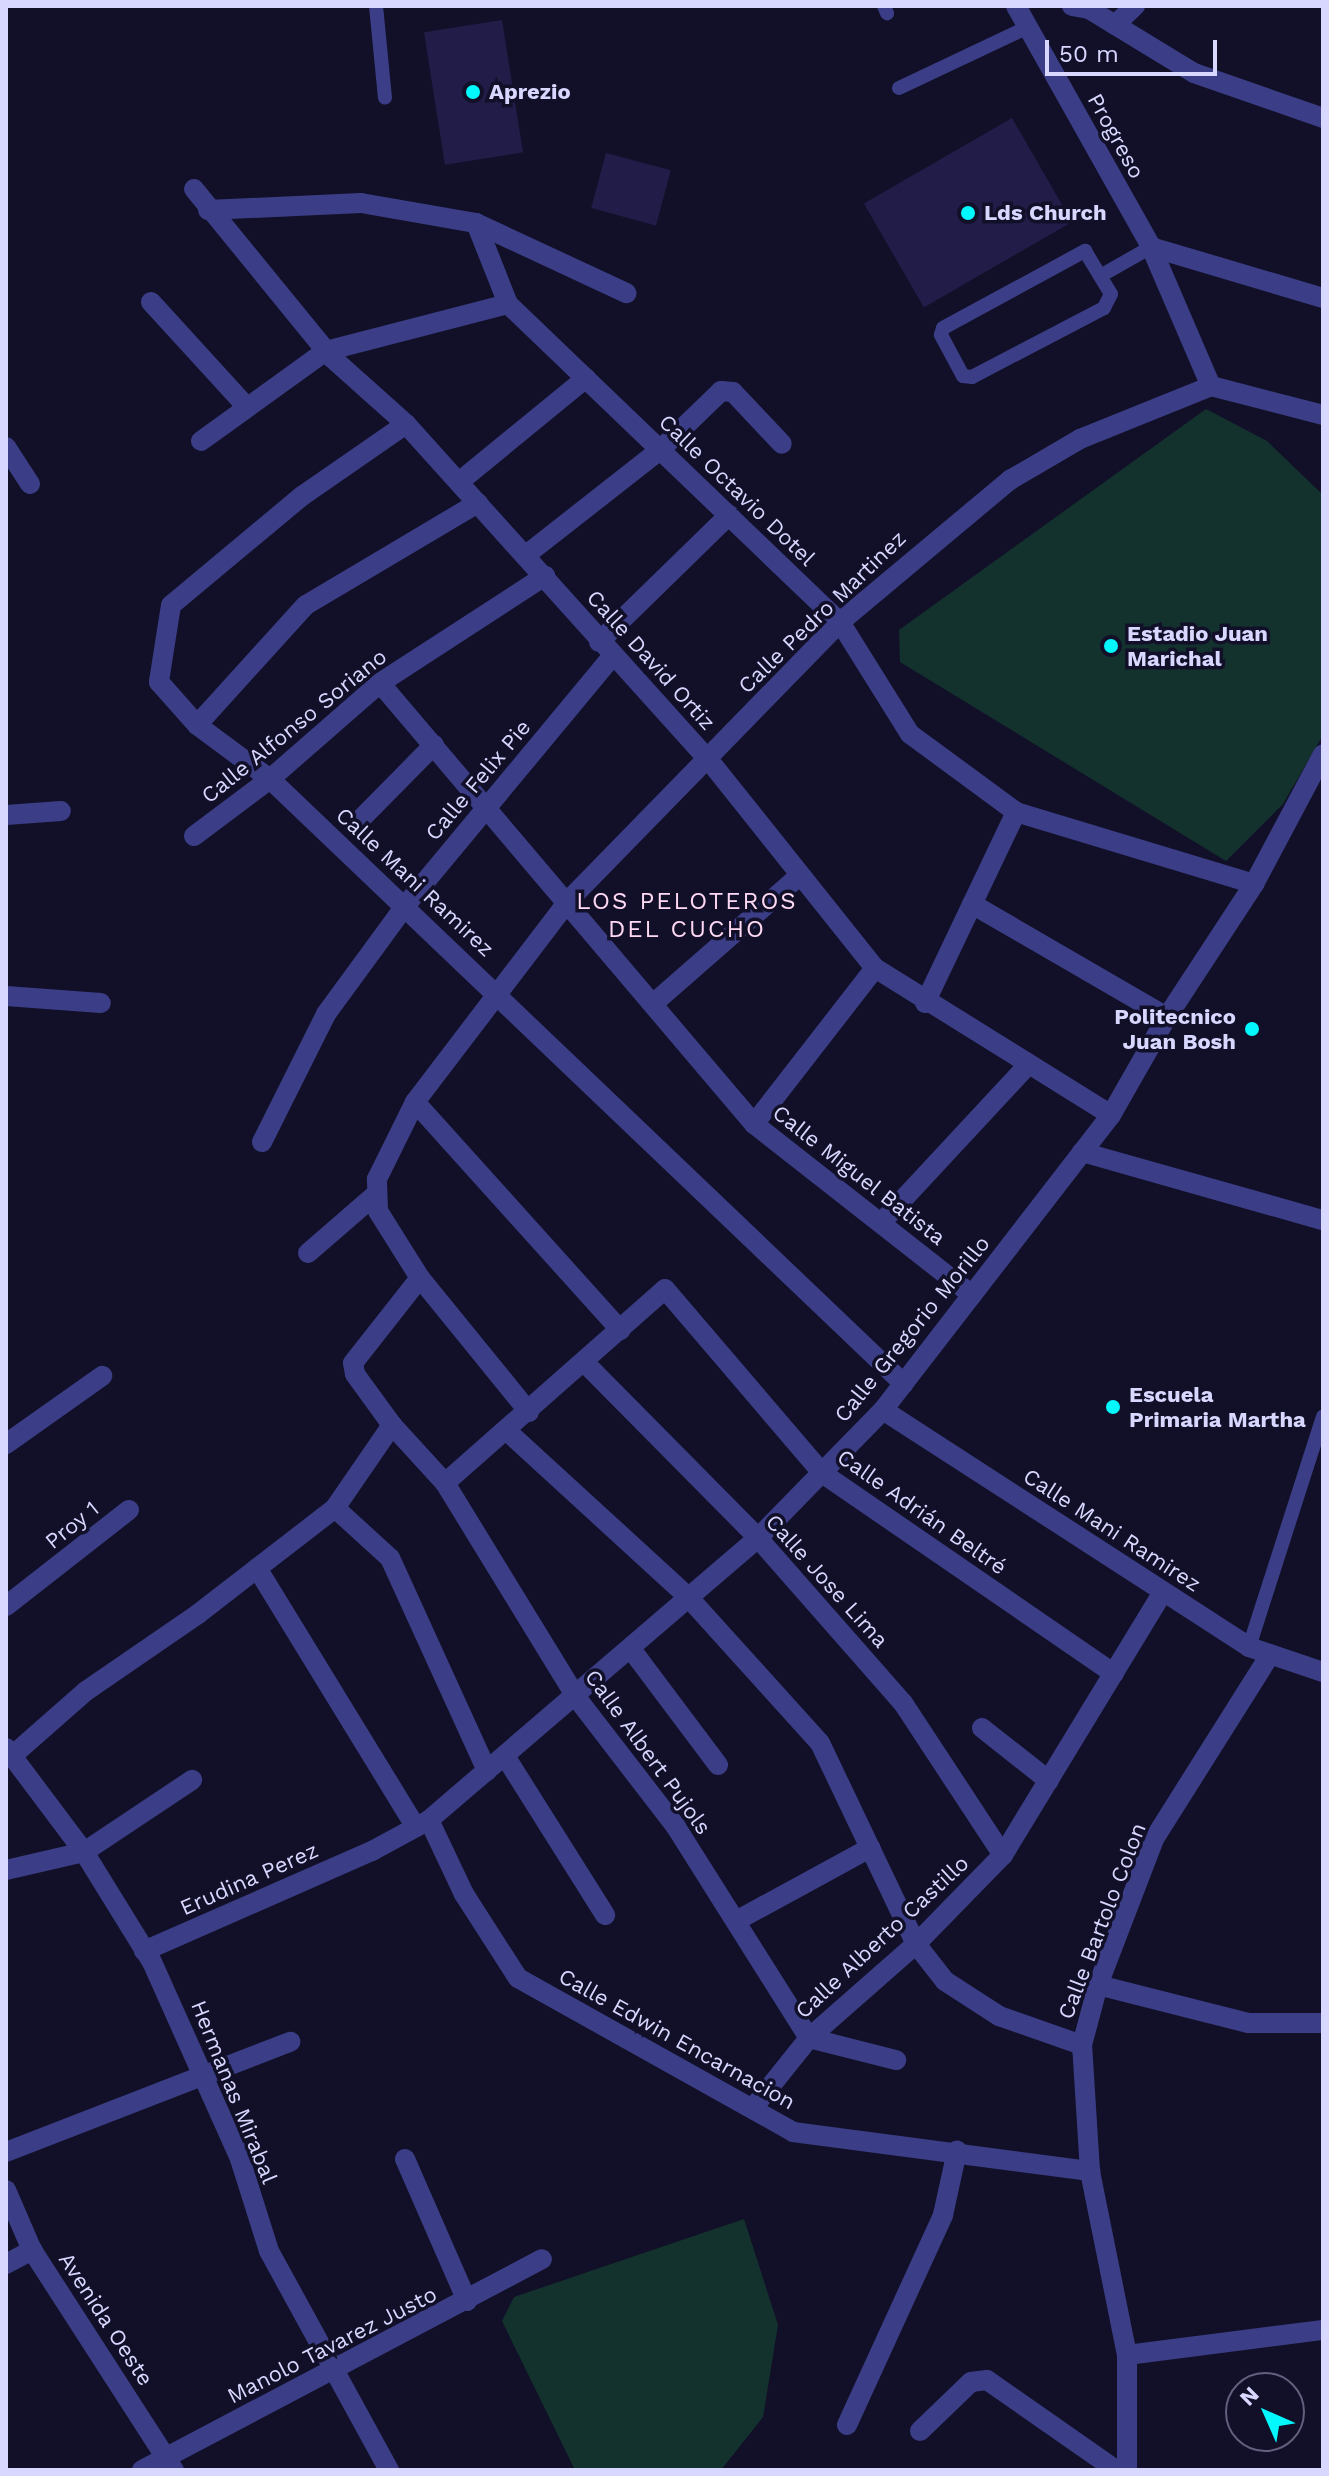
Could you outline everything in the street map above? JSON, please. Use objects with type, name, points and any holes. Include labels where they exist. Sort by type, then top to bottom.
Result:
[{"type":"street","name":"Progreso","points":[[1016,6],[1151,247],[1211,386]]},
{"type":"street","points":[[1072,6],[1115,25],[1194,73],[1323,118]]},
{"type":"street","points":[[1115,25],[1135,6]]},
{"type":"street","name":"Calle David Ortiz","points":[[194,189],[208,210],[326,351],[406,424],[545,576],[606,650],[708,759],[875,968],[925,1003],[1111,1115]]},
{"type":"street","points":[[208,210],[361,203],[476,223],[626,293]]},
{"type":"street","points":[[201,441],[326,351],[508,304],[476,223]]},
{"type":"street","points":[[1151,247],[1323,298]]},
{"type":"street","points":[[151,302],[246,406]]},
{"type":"street","name":"Calle Octavio Dotel","points":[[508,304],[840,622],[910,734],[1016,812],[1254,884]]},
{"type":"street","points":[[459,482],[586,378]]},
{"type":"street","points":[[1211,386],[1323,415]]},
{"type":"street","name":"Calle Pedro Martinez","points":[[375,1195],[415,1102],[569,900],[840,622],[1010,480],[1080,439],[1211,386]]},
{"type":"street","points":[[526,555],[660,450],[721,391],[733,392],[782,444]]},
{"type":"street","name":"Calle Mani Ramirez","points":[[406,424],[302,496],[171,605],[159,682],[197,725],[270,779],[405,906],[904,1384]]},
{"type":"street","points":[[6,447],[30,484]]},
{"type":"street","points":[[197,725],[306,605],[478,503]]},
{"type":"street","name":"Calle Felix Pie","points":[[262,1142],[326,1014],[405,906],[606,650],[729,515]]},
{"type":"street","name":"Calle Alfonso Soriano","points":[[194,836],[270,779],[380,683],[545,576]]},
{"type":"street","name":"Calle Miguel Batista","points":[[380,683],[569,900],[754,1124],[972,1295]]},
{"type":"street","points":[[354,826],[434,745]]},
{"type":"street","name":"Calle Gregorio Morillo","points":[[372,1851],[423,1824],[576,1697],[758,1538],[883,1410],[1111,1115],[1167,1017],[1254,884],[1323,754]]},
{"type":"street","points":[[6,815],[61,811]]},
{"type":"street","points":[[925,1003],[1016,812]]},
{"type":"street","points":[[654,1003],[800,875]]},
{"type":"street","points":[[972,904],[1167,1017]]},
{"type":"street","points":[[754,1124],[875,968]]},
{"type":"street","points":[[6,996],[101,1003]]},
{"type":"street","points":[[881,1223],[1028,1065]]},
{"type":"street","points":[[415,1102],[620,1330],[586,1364],[445,1483]]},
{"type":"street","points":[[1082,1152],[1323,1220]]},
{"type":"street","points":[[308,1253],[375,1195]]},
{"type":"street","points":[[375,1195],[378,1211],[420,1278],[529,1412]]},
{"type":"street","name":"Calle Albert Pujols","points":[[420,1278],[353,1363],[355,1374],[392,1425],[445,1483],[576,1697],[676,1827],[809,2038]]},
{"type":"street","name":"Calle Adrián Beltré","points":[[620,1330],[665,1289],[822,1473],[1114,1674]]},
{"type":"street","name":"Calle Jose Lima","points":[[586,1364],[758,1538],[903,1703],[1003,1855]]},
{"type":"street","points":[[6,1444],[102,1376]]},
{"type":"street","name":"Calle Mani Ramirez","points":[[883,1410],[1249,1647],[1323,1672]]},
{"type":"street","points":[[9,1752],[86,1691],[140,1656],[335,1508],[392,1425]]},
{"type":"street","points":[[507,1431],[689,1598],[820,1743],[916,1944],[945,1981],[999,2016],[1082,2045]]},
{"type":"street","points":[[335,1508],[390,1558],[487,1771]]},
{"type":"street","name":"Proy 1","points":[[6,1606],[129,1510]]},
{"type":"street","name":"Calle Edwin Encarnacion","points":[[257,1568],[423,1824],[518,1978],[793,2132],[957,2151],[1090,2171]]},
{"type":"street","name":"Calle Alberto Castillo","points":[[753,2108],[809,2038],[916,1944],[1003,1855],[1163,1592]]},
{"type":"street","points":[[631,1649],[718,1765]]},
{"type":"street","name":"Calle Bartolo Colon","points":[[1127,2470],[1127,2355],[1090,2171],[1082,2045],[1098,1985],[1154,1839],[1270,1655]]},
{"type":"street","points":[[982,1728],[1049,1781]]},
{"type":"street","name":"Hermanas Mirabal","points":[[9,1752],[84,1852],[144,1951],[206,2075],[269,2251],[389,2470]]},
{"type":"street","points":[[505,1756],[605,1915]]},
{"type":"street","points":[[6,1870],[84,1852],[192,1780]]},
{"type":"street","points":[[736,1921],[870,1848]]},
{"type":"street","name":"Erudina Perez","points":[[144,1951],[372,1851]]},
{"type":"street","points":[[1098,1985],[1248,2023],[1323,2023]]},
{"type":"street","points":[[809,2038],[896,2060]]},
{"type":"street","points":[[6,2152],[290,2042]]},
{"type":"street","points":[[847,2425],[943,2215],[957,2151]]},
{"type":"street","points":[[405,2159],[467,2301]]},
{"type":"street","name":"Avenida Oeste","points":[[6,2190],[32,2250],[170,2463]]},
{"type":"street","points":[[6,2264],[32,2250]]},
{"type":"street","name":"Manolo Tavarez Justo","points":[[142,2470],[170,2463],[542,2259]]},
{"type":"street","points":[[1127,2355],[1323,2330]]},
{"type":"street","points":[[920,2431],[971,2382],[987,2380],[1116,2470]]},
{"type":"lane","points":[[376,6],[385,98]]},
{"type":"lane","points":[[899,88],[1028,27]]},
{"type":"lane","points":[[1102,275],[1151,247]]},
{"type":"lane","points":[[1078,252],[1091,256],[1102,275],[1111,294],[1104,308],[972,377],[959,371],[941,335],[948,324],[1078,252]]},
{"type":"lane","points":[[1249,1647],[1323,1417]]},
{"type":"green space","name":"Estadio Juan Marichal","points":[[1206,409],[1267,441],[1323,495],[1323,735],[1283,804],[1226,861],[900,662],[899,630]]},
{"type":"green space","points":[[744,2219],[778,2325],[763,2417],[721,2470],[575,2470],[502,2321],[514,2297]]},
{"type":"building","name":"Aprezio","points":[[502,20],[523,152],[445,165],[424,32]]},
{"type":"building","name":"Lds Church","points":[[1012,118],[1072,222],[924,307],[864,204]]},
{"type":"building","points":[[606,153],[671,170],[656,225],[591,208]]},
{"type":"place","name":"Aprezio","points":[[473,92]]},
{"type":"place","name":"Lds Church","points":[[968,213]]},
{"type":"place","name":"Estadio Juan Marichal","points":[[1111,646]]},
{"type":"place","name":"Politecnico Juan Bosh","points":[[1252,1029]]},
{"type":"place","name":"Escuela Primaria Martha","points":[[1113,1407]]},
{"type":"district","name":"LOS PELOTEROS DEL CUCHO","points":[[687,916]]}]
